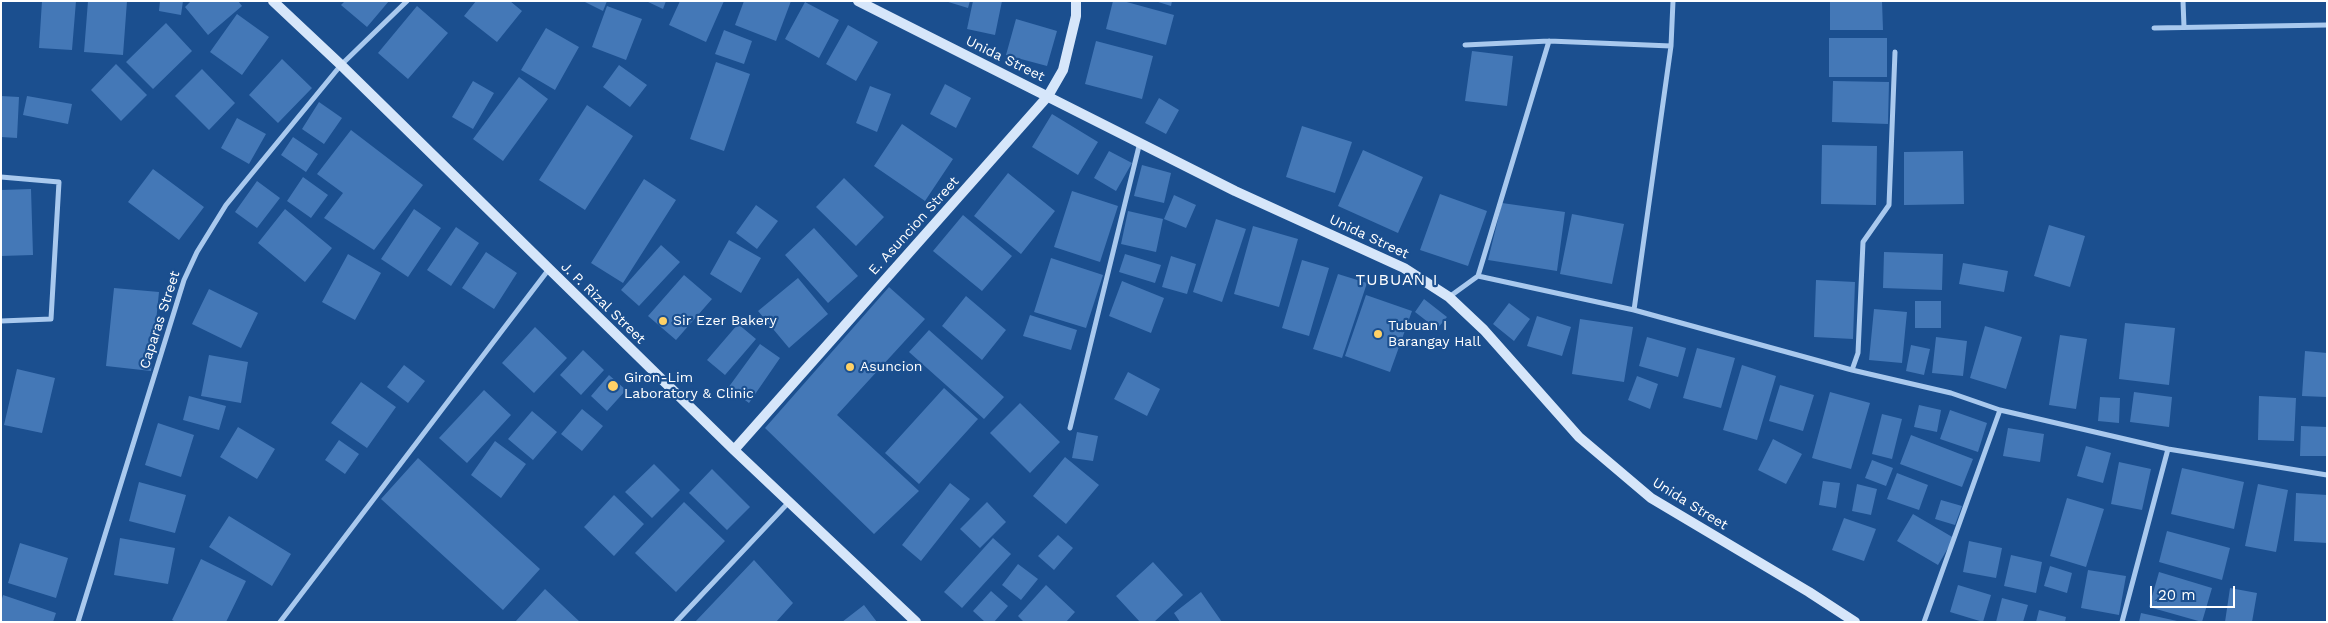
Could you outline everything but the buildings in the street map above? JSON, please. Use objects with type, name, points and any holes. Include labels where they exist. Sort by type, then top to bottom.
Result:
[{"type":"main road","name":"J. P. Rizal Street","points":[[273,1],[341,65],[734,450],[916,622]]},
{"type":"main road","name":"Unida Street","points":[[858,1],[1235,191],[1404,268],[1449,297],[1484,330],[1579,437],[1651,498],[1809,592],[1855,622]]},
{"type":"main road","name":"E. Asuncion Street","points":[[734,450],[1048,96],[1063,70],[1076,16],[1076,1]]},
{"type":"street","name":"Caparas Street","points":[[78,622],[184,280],[197,252],[226,205],[341,65],[407,1]]},
{"type":"street","points":[[1634,310],[1671,46],[1673,1]]},
{"type":"street","points":[[2183,1],[2184,27]]},
{"type":"street","points":[[2154,28],[2327,24]]},
{"type":"street","points":[[1465,45],[1549,40],[1671,46]]},
{"type":"street","points":[[1449,297],[1478,276],[1549,40]]},
{"type":"street","points":[[1852,370],[1858,353],[1863,242],[1889,205],[1895,52]]},
{"type":"street","points":[[1070,428],[1140,142]]},
{"type":"street","points":[[1,177],[59,182],[51,319],[1,321]]},
{"type":"street","points":[[280,622],[549,269]]},
{"type":"street","points":[[1478,276],[1634,310],[1852,370],[1951,393],[2000,410],[2168,449],[2327,475]]},
{"type":"street","points":[[1924,622],[2000,410]]},
{"type":"street","points":[[2122,622],[2168,449]]},
{"type":"street","points":[[676,622],[789,502]]},
{"type":"place","name":"Sir Ezer Bakery","points":[[663,321]]},
{"type":"place","name":"Tubuan I Barangay Hall","points":[[1378,334]]},
{"type":"place","name":"Asuncion","points":[[850,367]]},
{"type":"place","name":"Giron-Lim Laboratory & Clinic","points":[[613,386]]},
{"type":"district","name":"TUBUAN I","points":[[1397,280]]}]
